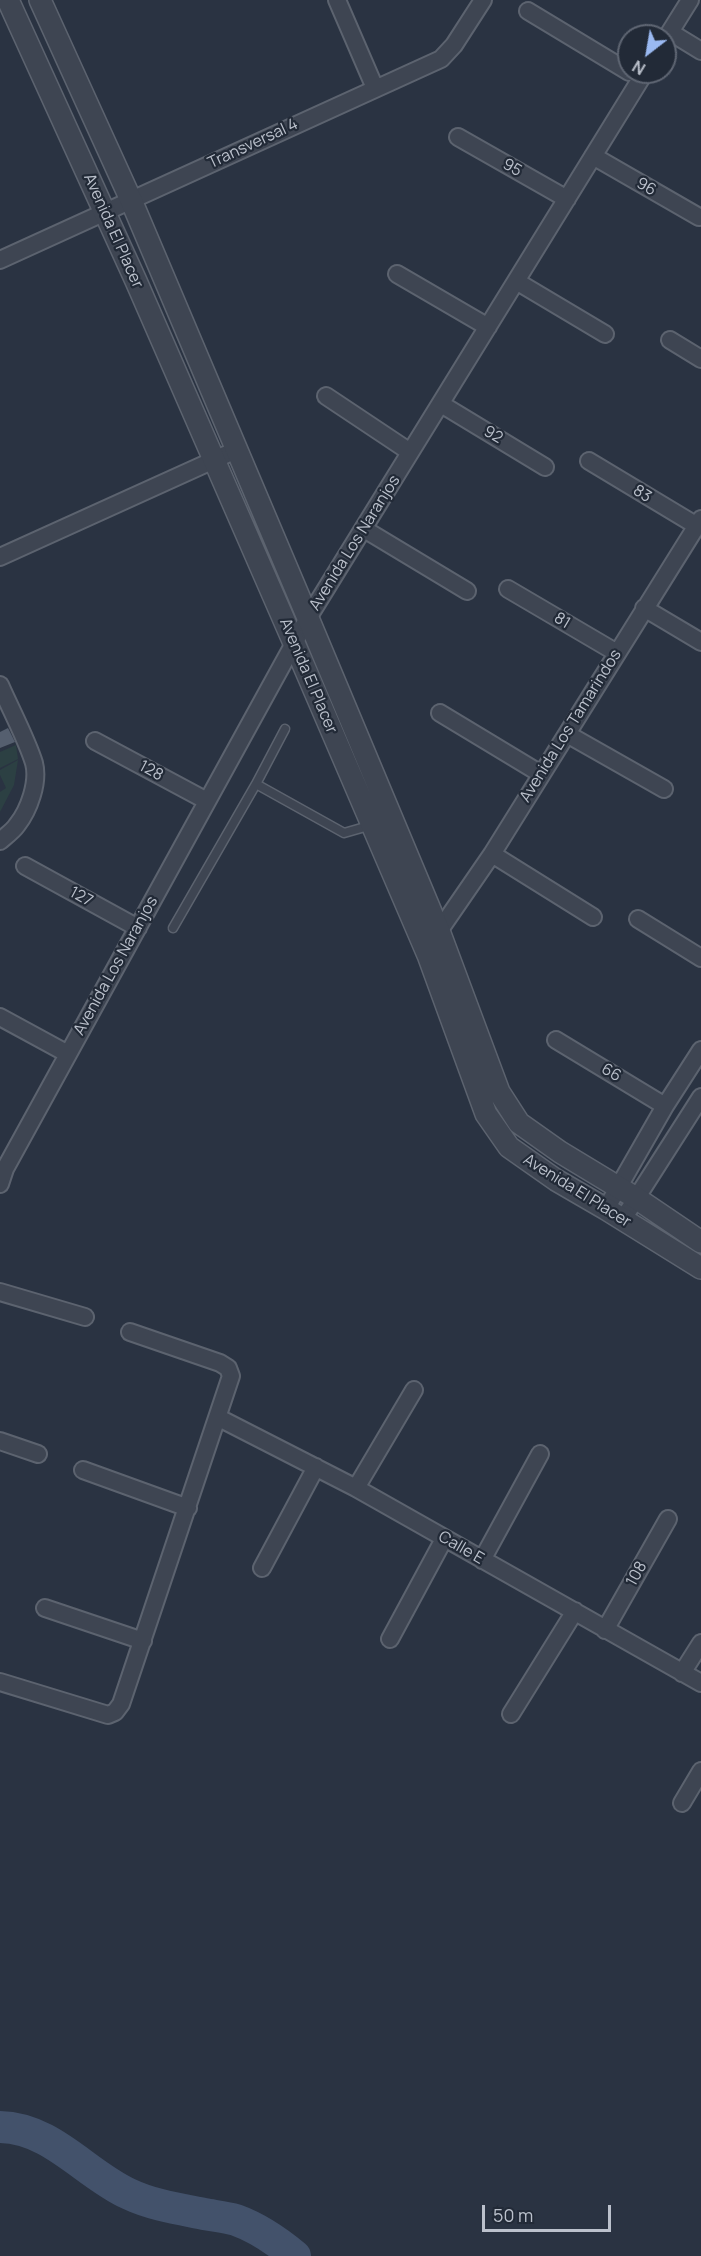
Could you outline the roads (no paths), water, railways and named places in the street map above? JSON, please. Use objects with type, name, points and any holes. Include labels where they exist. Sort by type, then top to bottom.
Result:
[{"type":"street","name":"Avenida El Placer","points":[[8,0],[214,459],[428,955],[486,1114],[509,1147],[556,1180],[701,1268]]},
{"type":"street","name":"Avenida El Placer","points":[[40,0],[131,200],[309,618],[439,931],[499,1092],[519,1123],[560,1152],[636,1198],[701,1242]]},
{"type":"street","points":[[337,0],[375,88]]},
{"type":"street","name":"Transversal 4","points":[[0,260],[441,59],[448,53],[483,0]]},
{"type":"street","points":[[675,24],[690,0]]},
{"type":"street","points":[[528,11],[617,63]]},
{"type":"street","points":[[677,40],[701,51]]},
{"type":"street","name":"Avenida Los Naranjos","points":[[0,1184],[5,1169],[294,644],[593,156],[631,84]]},
{"type":"street","name":"95","points":[[458,137],[567,199]]},
{"type":"street","name":"96","points":[[593,156],[699,217]]},
{"type":"street","points":[[397,274],[488,327]]},
{"type":"street","points":[[516,281],[605,333]]},
{"type":"street","points":[[670,340],[701,359]]},
{"type":"street","points":[[326,396],[410,452]]},
{"type":"street","name":"92","points":[[441,404],[545,466]]},
{"type":"street","points":[[0,557],[236,450]]},
{"type":"street","name":"83","points":[[589,460],[699,523]]},
{"type":"street","name":"Avenida Los Tamarindos","points":[[439,931],[492,854],[699,523]]},
{"type":"street","points":[[364,529],[467,591]]},
{"type":"street","name":"81","points":[[508,589],[617,653]]},
{"type":"street","points":[[644,608],[701,642]]},
{"type":"street","points":[[0,685],[34,764],[34,782],[24,816],[16,827],[0,841]]},
{"type":"street","points":[[440,713],[541,774]]},
{"type":"street","points":[[567,734],[664,789]]},
{"type":"street","name":"128","points":[[95,741],[207,801]]},
{"type":"street","points":[[492,854],[593,917]]},
{"type":"street","name":"127","points":[[25,866],[138,928]]},
{"type":"street","points":[[638,919],[701,958]]},
{"type":"street","points":[[0,1017],[68,1054]]},
{"type":"street","name":"66","points":[[556,1040],[666,1106]]},
{"type":"street","points":[[615,1214],[618,1187],[701,1050]]},
{"type":"street","points":[[615,1214],[636,1198],[694,1124],[701,1097]]},
{"type":"street","points":[[0,1292],[85,1317]]},
{"type":"street","points":[[0,1682],[108,1715],[115,1712],[120,1704],[219,1418],[231,1376],[228,1368],[220,1363],[130,1332]]},
{"type":"street","points":[[356,1488],[414,1390]]},
{"type":"street","name":"Calle E","points":[[219,1418],[356,1488],[701,1683]]},
{"type":"street","points":[[0,1441],[38,1454]]},
{"type":"street","points":[[482,1560],[540,1454]]},
{"type":"street","points":[[262,1568],[316,1467]]},
{"type":"street","points":[[83,1470],[188,1508]]},
{"type":"street","name":"108","points":[[606,1630],[668,1519]]},
{"type":"street","points":[[390,1639],[444,1539]]},
{"type":"street","points":[[45,1608],[143,1641]]},
{"type":"street","points":[[511,1714],[575,1611]]},
{"type":"street","points":[[682,1673],[701,1642]]},
{"type":"street","points":[[682,1803],[701,1771]]},
{"type":"lane","points":[[173,928],[285,729]]},
{"type":"lane","points":[[256,784],[344,833],[372,825]]},
{"type":"waterway","points":[[0,2127],[19,2129],[52,2143],[129,2194],[166,2206],[236,2220],[267,2235],[295,2256]]}]
